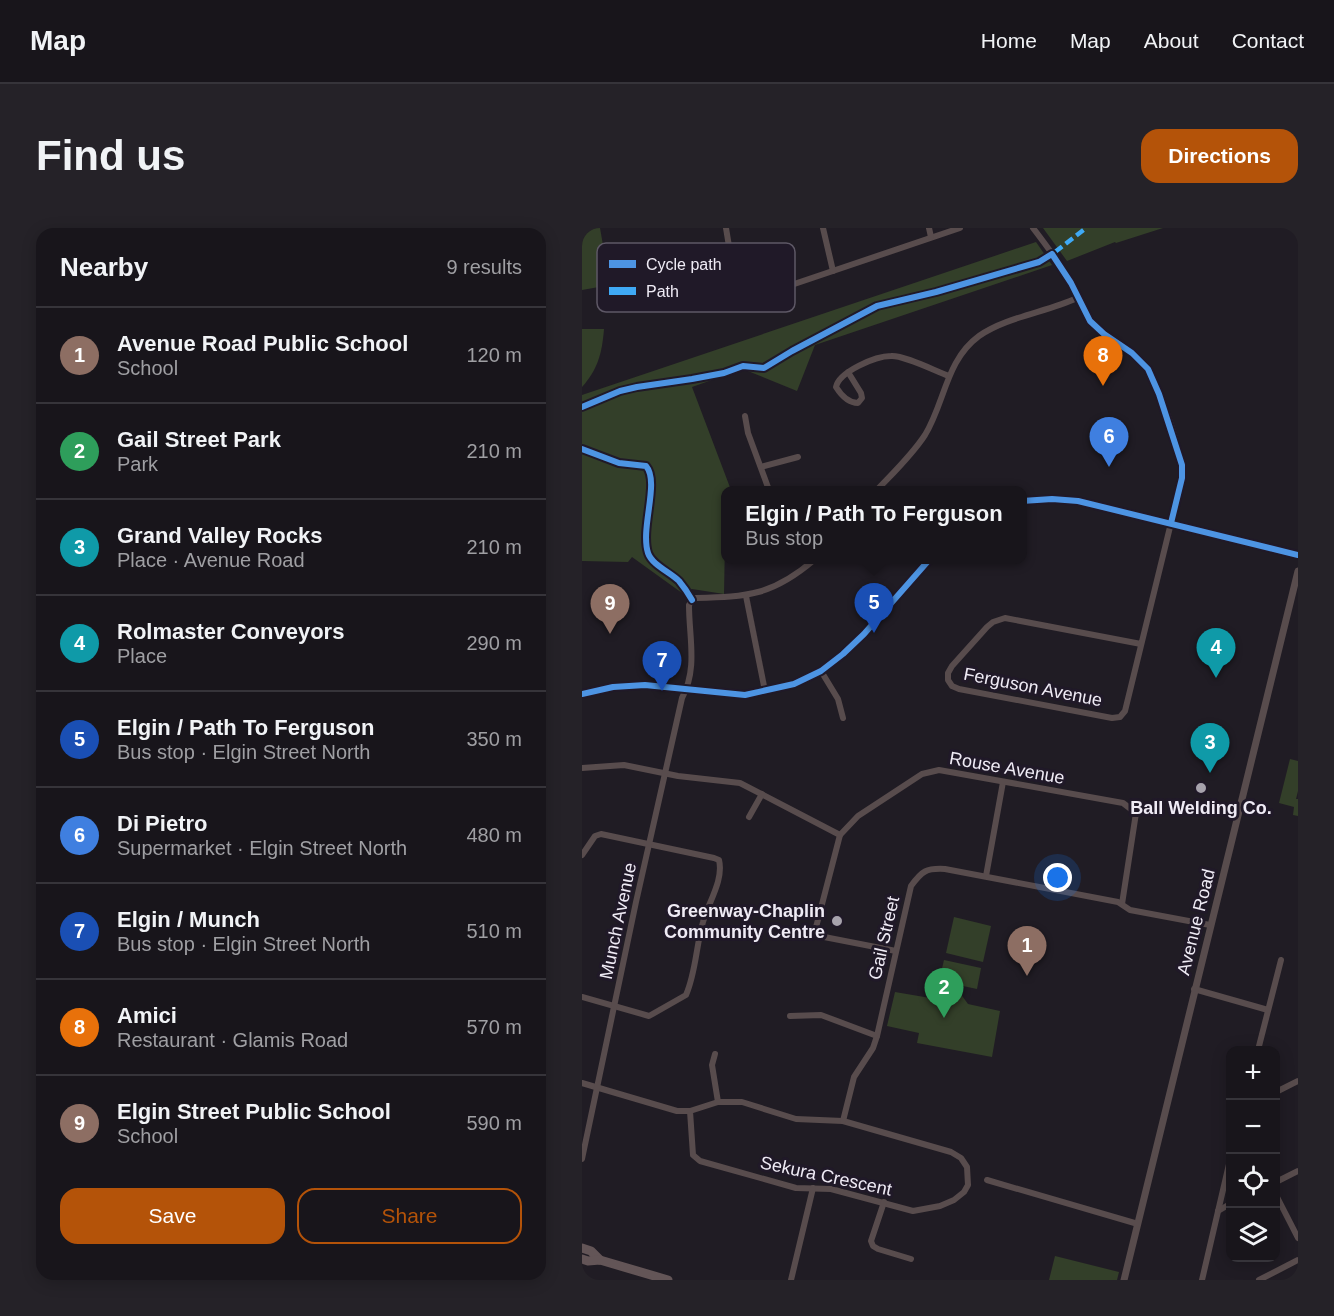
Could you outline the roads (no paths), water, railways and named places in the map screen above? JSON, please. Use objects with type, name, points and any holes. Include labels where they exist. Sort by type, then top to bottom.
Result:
[{"type":"main road","points":[[582,1248],[591,1251],[600,1260]]},
{"type":"main road","points":[[582,1259],[600,1260],[668,1280]]},
{"type":"street","points":[[726,228],[728,243]]},
{"type":"street","points":[[823,228],[833,272]]},
{"type":"street","points":[[929,228],[931,237]]},
{"type":"street","points":[[795,284],[960,228]]},
{"type":"street","name":"Ferguson Avenue","points":[[1033,228],[1063,269],[1085,314],[1096,327],[1132,353],[1148,369],[1182,465],[1180,483],[1125,711],[1120,717],[1112,718],[959,689],[952,686],[948,680],[948,673],[952,666],[987,627],[1005,618],[1141,644]]},
{"type":"street","points":[[880,486],[925,434],[956,361],[967,346],[990,330],[1077,298]]},
{"type":"street","points":[[848,372],[861,393],[862,398],[858,403],[850,402],[836,387],[838,380],[848,372],[875,360],[891,356],[949,376]]},
{"type":"street","points":[[745,416],[748,433],[768,486]]},
{"type":"street","points":[[761,467],[798,457]]},
{"type":"street","points":[[1027,501],[1052,499],[1078,501],[1298,555]]},
{"type":"street","points":[[765,691],[746,596],[787,580],[809,564]]},
{"type":"street","points":[[582,694],[637,685],[744,695],[794,684],[821,671],[843,654],[864,634],[925,564]]},
{"type":"street","name":"Avenue Road","points":[[1124,1280],[1298,571]]},
{"type":"street","name":"Munch Avenue","points":[[582,1159],[682,698],[690,681],[693,654],[689,605],[692,600],[746,596]]},
{"type":"street","points":[[821,671],[838,699],[843,718]]},
{"type":"street","points":[[582,768],[624,765],[666,774],[740,783],[840,835],[814,935],[896,951]]},
{"type":"street","name":"Rouse Avenue","points":[[840,835],[858,816],[922,774],[939,770],[1123,803],[1136,813],[1122,904]]},
{"type":"street","points":[[986,876],[1004,783]]},
{"type":"street","points":[[749,817],[762,794]]},
{"type":"street","points":[[582,855],[594,836],[601,834],[714,858],[719,860],[721,867],[703,923],[686,995],[649,1016],[582,997]]},
{"type":"street","name":"Gail Street","points":[[843,1121],[854,1077],[873,1048],[877,1036],[911,886],[920,873],[931,868],[986,876],[1118,902],[1130,910],[1210,925]]},
{"type":"street","points":[[1259,1046],[1281,960]]},
{"type":"street","points":[[1194,989],[1268,1010]]},
{"type":"street","points":[[790,1016],[821,1015],[877,1036]]},
{"type":"street","points":[[715,1054],[712,1065],[718,1102]]},
{"type":"street","points":[[1280,1090],[1298,1081]]},
{"type":"street","name":"Sekura Crescent","points":[[582,1083],[657,1106],[690,1112],[718,1102],[742,1102],[795,1119],[843,1121],[951,1152],[961,1158],[967,1167],[968,1185],[964,1192],[954,1200],[940,1206],[913,1211],[831,1189],[796,1188],[699,1161],[693,1155],[690,1112]]},
{"type":"street","points":[[1280,1180],[1298,1171]]},
{"type":"street","points":[[1202,1280],[1226,1177]]},
{"type":"street","points":[[987,1180],[1138,1224]]},
{"type":"street","points":[[791,1280],[813,1188]]},
{"type":"street","points":[[884,1203],[871,1241],[873,1246],[911,1259]]},
{"type":"street","points":[[1280,1204],[1298,1238]]},
{"type":"street","points":[[1218,1210],[1226,1206]]},
{"type":"street","points":[[1259,1280],[1298,1260]]},
{"type":"place","name":"Amici","points":[[1103,386]]},
{"type":"place","name":"Di Pietro","points":[[1109,467]]},
{"type":"place","name":"Elgin / Path To Ferguson","points":[[874,633]]},
{"type":"place","name":"Elgin Street Public School","points":[[610,634]]},
{"type":"place","name":"Rolmaster Conveyors","points":[[1216,678]]},
{"type":"place","name":"Elgin / Munch","points":[[662,691]]},
{"type":"place","name":"Grand Valley Rocks","points":[[1210,773]]},
{"type":"place","name":"Ball Welding Co.","points":[[1201,788]]},
{"type":"place","name":"Greenway-Chaplin Community Centre","points":[[837,921]]},
{"type":"place","name":"Avenue Road Public School","points":[[1027,976]]},
{"type":"place","name":"Gail Street Park","points":[[944,1018]]}]
